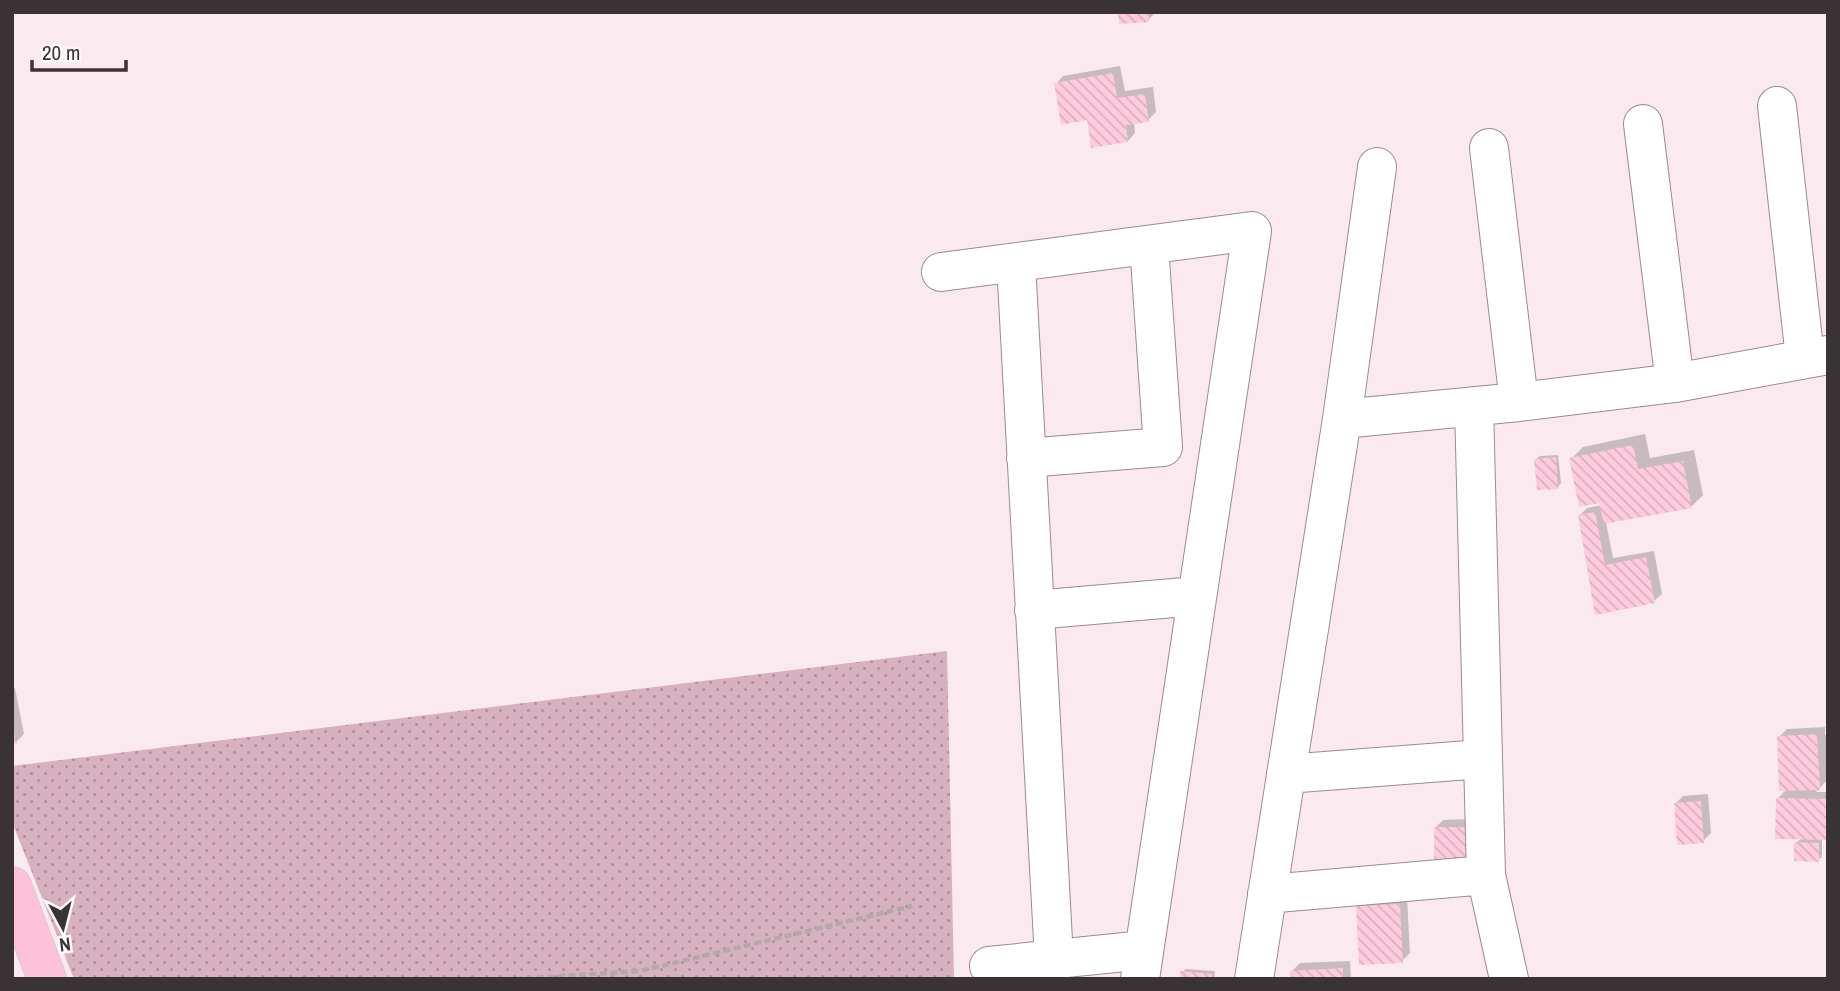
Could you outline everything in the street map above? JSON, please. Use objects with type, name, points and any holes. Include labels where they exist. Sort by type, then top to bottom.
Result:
[{"type":"main road","points":[[12,886],[47,979]]},
{"type":"street","points":[[1342,419],[1519,402],[1675,383],[1817,357],[1777,106]]},
{"type":"street","points":[[1643,124],[1675,383]]},
{"type":"street","points":[[1489,148],[1519,402]]},
{"type":"street","points":[[1254,979],[1342,419],[1377,167]]},
{"type":"street","points":[[941,272],[1252,231],[1142,964],[1054,959],[989,966]]},
{"type":"street","points":[[1026,458],[1163,447],[1149,245]]},
{"type":"street","points":[[1016,263],[1054,959]]},
{"type":"street","points":[[1474,406],[1486,875],[1509,979]]},
{"type":"street","points":[[1034,610],[1197,596]]},
{"type":"street","points":[[1286,774],[1482,759]]},
{"type":"street","points":[[1267,894],[1486,875]]},
{"type":"path","points":[[516,979],[640,971],[912,906]]},
{"type":"shaded area","points":[[947,651],[954,979],[74,979],[12,822],[12,766]]},
{"type":"building","points":[[1118,12],[1148,12],[1149,22],[1119,24]]},
{"type":"building","points":[[1113,73],[1117,98],[1145,94],[1149,122],[1126,125],[1128,142],[1091,148],[1087,120],[1061,125],[1054,83]]},
{"type":"building","points":[[1633,445],[1638,469],[1683,461],[1692,508],[1604,524],[1599,503],[1579,507],[1569,458]]},
{"type":"building","points":[[1556,457],[1558,489],[1537,490],[1534,459]]},
{"type":"building","points":[[1595,512],[1605,565],[1646,557],[1655,603],[1595,615],[1578,515]]},
{"type":"building","points":[[12,726],[17,744],[12,745]]},
{"type":"building","points":[[1817,734],[1820,790],[1779,791],[1777,736]]},
{"type":"building","points":[[1776,798],[1828,799],[1828,840],[1775,839]]},
{"type":"building","points":[[1701,801],[1704,843],[1677,845],[1674,803]]},
{"type":"building","points":[[1434,827],[1466,827],[1467,869],[1434,870]]},
{"type":"building","points":[[1794,842],[1819,843],[1819,862],[1794,861]]},
{"type":"building","points":[[1400,904],[1403,963],[1359,965],[1356,906]]},
{"type":"building","points":[[1343,968],[1343,979],[1291,979],[1290,971]]},
{"type":"building","points":[[1180,971],[1212,974],[1212,979],[1180,979]]}]
